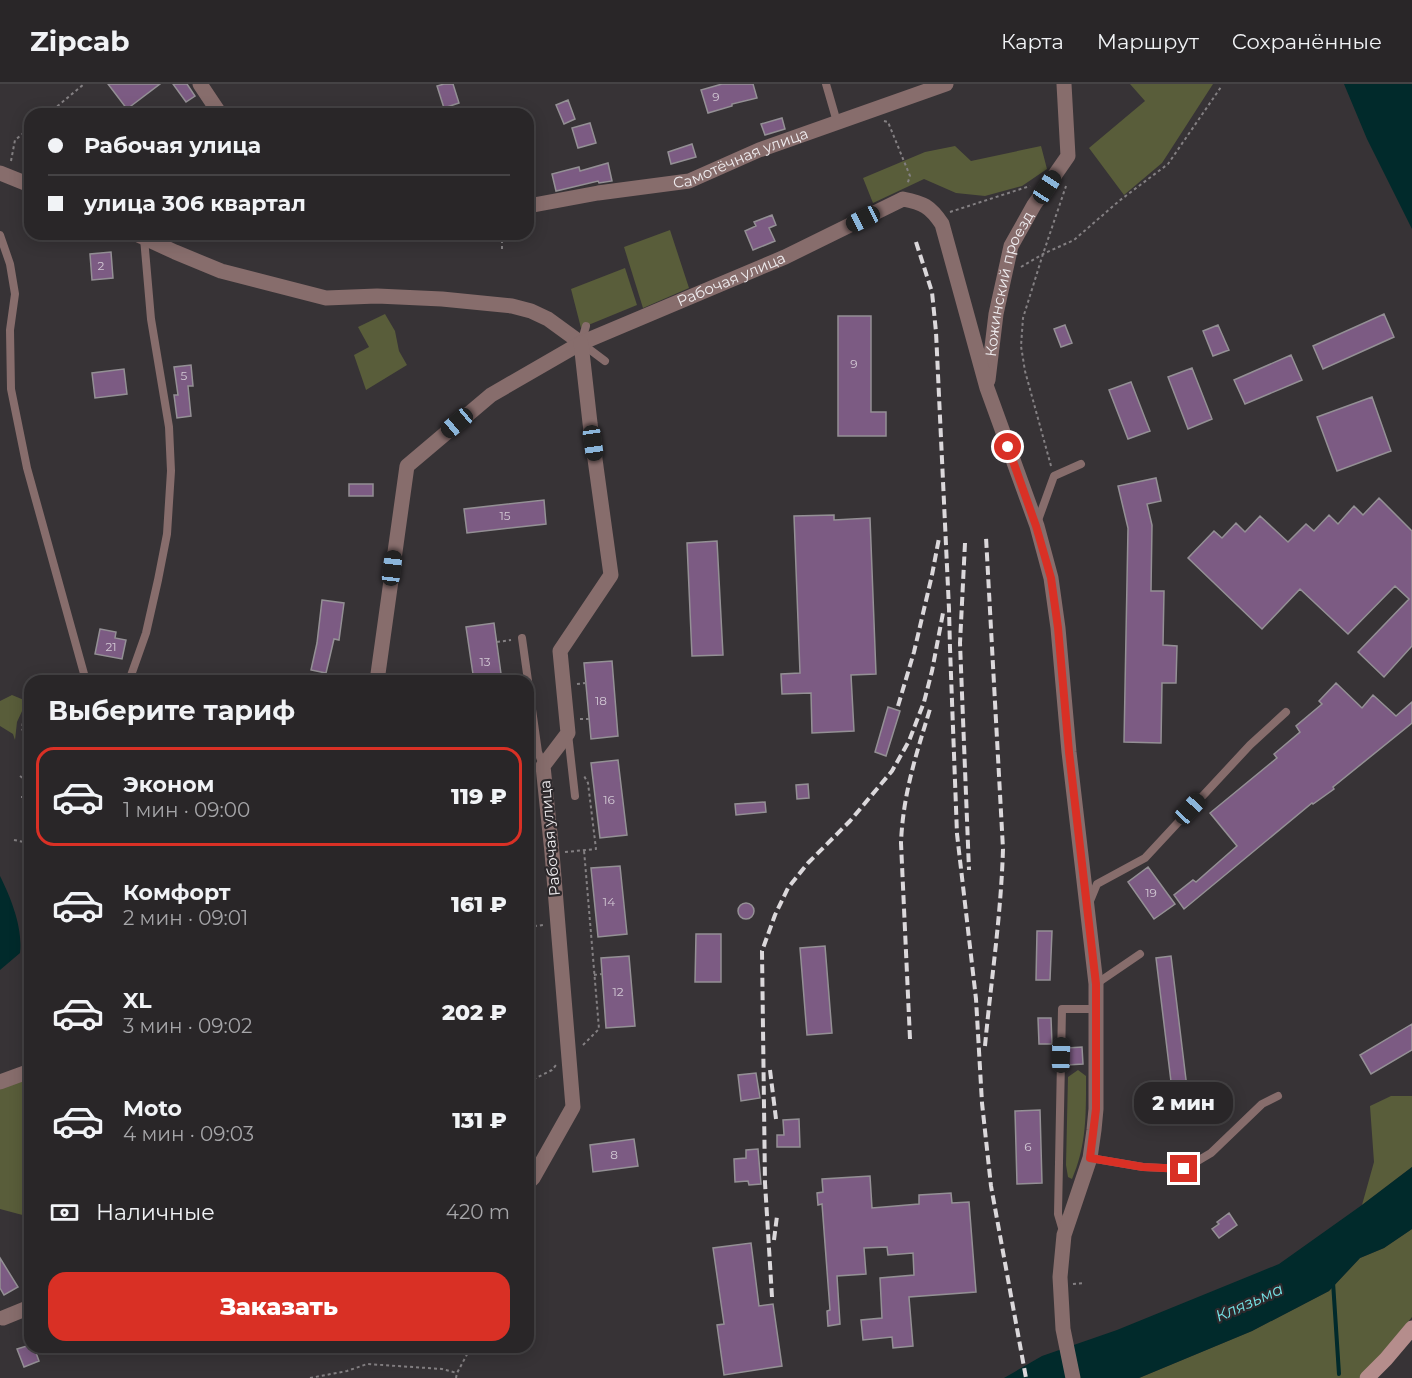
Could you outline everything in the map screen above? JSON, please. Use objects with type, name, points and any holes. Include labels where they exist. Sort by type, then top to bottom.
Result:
[{"type":"main road","points":[[1367,1378],[1412,1328]]},
{"type":"street","points":[[200,84],[216,108]]},
{"type":"street","name":"Самотёчная улица","points":[[534,205],[598,193],[689,181],[759,150],[946,84]]},
{"type":"street","name":"Кожинский проезд","points":[[987,388],[996,314],[1011,246],[1068,156],[1064,84]]},
{"type":"street","points":[[4,175],[24,183]]},
{"type":"street","points":[[903,199],[922,203],[937,216],[942,224],[987,388],[1036,526],[1053,588],[1096,984],[1096,1109],[1090,1158],[1064,1236],[1060,1277],[1063,1329],[1073,1378]]},
{"type":"street","name":"Рабочая улица","points":[[378,675],[406,466],[491,395],[581,343],[785,257],[903,199]]},
{"type":"street","points":[[149,240],[221,271],[326,298],[377,296],[442,299],[512,306],[548,319],[581,343],[607,567],[611,575],[560,651],[572,726]]},
{"type":"street","name":"Рабочая улица","points":[[534,1176],[573,1107],[552,843],[543,766],[572,726]]},
{"type":"street","points":[[0,1082],[24,1073]]},
{"type":"street","points":[[1,1319],[24,1309]]},
{"type":"lane","points":[[826,84],[837,122]]},
{"type":"lane","points":[[0,235],[10,264],[15,294],[10,330],[11,389],[27,468],[84,675]]},
{"type":"lane","points":[[131,675],[146,633],[167,534],[171,471],[169,427],[141,240]]},
{"type":"lane","points":[[586,326],[581,343],[605,361]]},
{"type":"lane","points":[[1036,526],[1054,476],[1081,464]]},
{"type":"lane","points":[[522,638],[528,675]]},
{"type":"lane","points":[[1087,908],[1098,884],[1146,858],[1250,745],[1286,712]]},
{"type":"lane","points":[[534,722],[538,752],[543,766]]},
{"type":"lane","points":[[572,726],[575,796]]},
{"type":"lane","points":[[1096,984],[1140,954]]},
{"type":"lane","points":[[1064,1236],[1058,1214],[1062,1009],[1096,1009]]},
{"type":"lane","points":[[1090,1158],[1143,1167],[1184,1169],[1211,1153],[1262,1104],[1278,1096]]},
{"type":"path","points":[[55,108],[84,84]]},
{"type":"path","points":[[1003,278],[1043,254],[1074,240],[1119,201],[1168,164],[1221,87]]},
{"type":"path","points":[[856,115],[888,122],[910,176],[903,199]]},
{"type":"path","points":[[4,175],[15,140],[24,133]]},
{"type":"path","points":[[1054,476],[1025,371],[1021,346],[1023,318],[1066,180]]},
{"type":"path","points":[[937,216],[1039,183]]},
{"type":"path","points":[[502,240],[502,251]]},
{"type":"path","points":[[496,642],[522,638]]},
{"type":"path","points":[[573,684],[586,683]]},
{"type":"path","points":[[24,717],[22,728],[24,734]]},
{"type":"path","points":[[572,726],[589,719]]},
{"type":"path","points":[[20,776],[24,779]]},
{"type":"path","points":[[588,783],[593,782]]},
{"type":"path","points":[[592,819],[598,818]]},
{"type":"path","points":[[14,840],[24,842]]},
{"type":"path","points":[[584,850],[599,1029]]},
{"type":"path","points":[[587,884],[593,884]]},
{"type":"path","points":[[590,921],[596,920]]},
{"type":"path","points":[[594,975],[602,974]]},
{"type":"path","points":[[597,1012],[605,1011]]},
{"type":"path","points":[[1070,1284],[1084,1283]]},
{"type":"path","points":[[456,1378],[456,1373],[468,1353]]},
{"type":"path","points":[[310,1378],[347,1371],[367,1364],[441,1369],[456,1373]]},
{"type":"green space","points":[[1130,84],[1213,84],[1162,163],[1124,195],[1089,148],[1145,101]]},
{"type":"green space","points":[[955,146],[971,161],[1041,146],[1047,169],[1022,186],[985,196],[956,193],[924,179],[873,203],[863,178],[925,152]]},
{"type":"green space","points":[[670,230],[689,288],[643,308],[624,247]]},
{"type":"green space","points":[[625,268],[637,305],[581,328],[571,289]]},
{"type":"green space","points":[[385,314],[395,331],[399,351],[407,365],[366,390],[354,355],[369,347],[358,327]]},
{"type":"green space","points":[[12,695],[24,700],[17,722],[15,740],[13,734],[0,726],[0,701]]},
{"type":"green space","points":[[1078,1070],[1086,1076],[1086,1115],[1081,1154],[1072,1179],[1068,1177],[1066,1165],[1068,1077]]},
{"type":"green space","points":[[24,1073],[24,1215],[0,1209],[0,1082]]},
{"type":"green space","points":[[1391,1096],[1412,1096],[1412,1167],[1362,1205],[1374,1162],[1370,1106]]},
{"type":"green space","points":[[1412,1229],[1412,1317],[1359,1378],[1139,1378],[1252,1331],[1329,1291],[1360,1258],[1384,1248]]},
{"type":"water","points":[[1344,84],[1412,84],[1412,229],[1367,139]]},
{"type":"water","points":[[0,876],[15,913],[20,934],[20,953],[0,970]]},
{"type":"water","name":"Клязьма","points":[[1412,1167],[1412,1229],[1384,1248],[1360,1258],[1329,1291],[1252,1331],[1139,1378],[1004,1378],[1042,1356],[1117,1330],[1279,1264]]},
{"type":"building","points":[[108,84],[160,84],[128,108]]},
{"type":"building","points":[[173,84],[187,84],[195,96],[186,102]]},
{"type":"building","points":[[453,84],[459,103],[444,108],[437,86]]},
{"type":"building","points":[[722,84],[753,84],[757,98],[708,113],[701,90]]},
{"type":"building","points":[[568,100],[575,119],[564,124],[556,105]]},
{"type":"building","points":[[782,118],[785,129],[765,135],[761,124]]},
{"type":"building","points":[[590,123],[596,143],[578,148],[572,128]]},
{"type":"building","points":[[692,144],[696,157],[671,164],[668,152]]},
{"type":"building","points":[[608,163],[612,181],[599,183],[598,181],[556,191],[552,174],[579,167],[580,171]]},
{"type":"building","points":[[772,215],[776,225],[769,228],[775,241],[753,250],[745,231],[756,226],[754,222]]},
{"type":"building","points":[[111,252],[113,278],[92,280],[90,254]]},
{"type":"building","points":[[1384,314],[1394,337],[1323,369],[1313,346]]},
{"type":"building","points":[[838,316],[871,316],[871,412],[886,412],[886,436],[838,436]]},
{"type":"building","points":[[1065,325],[1072,343],[1061,347],[1054,329]]},
{"type":"building","points":[[1218,325],[1229,350],[1213,356],[1203,331]]},
{"type":"building","points":[[1291,355],[1302,380],[1245,404],[1234,380]]},
{"type":"building","points":[[191,365],[193,386],[188,386],[191,416],[177,418],[174,395],[178,395],[174,367]]},
{"type":"building","points":[[1192,368],[1212,419],[1188,429],[1168,377]]},
{"type":"building","points":[[124,369],[127,394],[95,398],[92,373]]},
{"type":"building","points":[[1131,382],[1150,431],[1128,439],[1109,390]]},
{"type":"building","points":[[1372,397],[1391,451],[1337,471],[1317,417]]},
{"type":"building","points":[[1156,478],[1161,501],[1147,504],[1152,525],[1151,591],[1164,591],[1163,645],[1177,646],[1176,683],[1162,683],[1161,743],[1124,742],[1128,528],[1118,486]]},
{"type":"building","points":[[349,484],[373,484],[373,496],[349,496]]},
{"type":"building","points":[[1379,498],[1412,531],[1412,646],[1384,677],[1358,652],[1409,599],[1395,586],[1348,634],[1300,589],[1262,629],[1188,558],[1214,531],[1222,538],[1236,523],[1245,532],[1260,516],[1288,542],[1306,524],[1314,531],[1329,515],[1338,524],[1354,506],[1363,515]]},
{"type":"building","points":[[544,500],[546,524],[467,533],[464,509]]},
{"type":"building","points":[[834,515],[834,520],[870,518],[876,674],[851,675],[854,731],[812,733],[811,693],[782,694],[781,674],[800,673],[794,516]]},
{"type":"building","points":[[717,541],[723,655],[692,656],[687,543]]},
{"type":"building","points":[[322,600],[344,603],[339,640],[334,639],[326,673],[311,670]]},
{"type":"building","points":[[494,623],[501,675],[473,675],[466,627]]},
{"type":"building","points":[[100,629],[116,632],[115,638],[126,640],[122,659],[95,654]]},
{"type":"building","points":[[612,661],[618,736],[591,739],[584,663]]},
{"type":"building","points":[[1336,683],[1362,708],[1373,695],[1396,716],[1412,702],[1412,723],[1333,787],[1334,789],[1312,803],[1184,909],[1174,895],[1193,880],[1196,882],[1237,846],[1210,813],[1277,758],[1274,754],[1300,732],[1296,726],[1322,704],[1319,701]]},
{"type":"building","points":[[888,707],[900,711],[886,756],[875,752]]},
{"type":"building","points":[[618,760],[627,835],[600,838],[591,763]]},
{"type":"building","points":[[808,784],[809,798],[797,799],[796,785]]},
{"type":"building","points":[[765,802],[766,812],[736,815],[735,804]]},
{"type":"building","points":[[620,866],[627,934],[598,937],[591,868]]},
{"type":"building","points":[[1148,867],[1175,904],[1154,919],[1128,882]]},
{"type":"building","points":[[746,903],[754,911],[746,919],[738,911]]},
{"type":"building","points":[[1037,931],[1052,931],[1050,980],[1036,980]]},
{"type":"building","points":[[696,934],[721,934],[721,982],[695,982]]},
{"type":"building","points":[[825,946],[832,1033],[807,1035],[800,948]]},
{"type":"building","points":[[629,956],[635,1026],[606,1028],[601,958]]},
{"type":"building","points":[[1171,956],[1188,1096],[1173,1098],[1156,958]]},
{"type":"building","points":[[1038,1018],[1051,1018],[1052,1044],[1039,1044]]},
{"type":"building","points":[[1412,1024],[1412,1050],[1371,1074],[1360,1055]]},
{"type":"building","points":[[1082,1047],[1083,1064],[1067,1065],[1067,1048]]},
{"type":"building","points":[[756,1073],[760,1098],[741,1101],[738,1075]]},
{"type":"building","points":[[1040,1110],[1042,1183],[1017,1184],[1015,1111]]},
{"type":"building","points":[[799,1119],[800,1147],[777,1147],[777,1135],[784,1135],[783,1120]]},
{"type":"building","points":[[634,1139],[638,1166],[593,1172],[590,1145]]},
{"type":"building","points":[[758,1149],[761,1184],[749,1185],[748,1181],[735,1182],[734,1159],[746,1158],[746,1150]]},
{"type":"building","points":[[870,1176],[872,1208],[919,1204],[919,1195],[951,1193],[952,1203],[969,1202],[976,1292],[909,1297],[913,1346],[893,1348],[892,1337],[863,1340],[861,1320],[882,1318],[880,1278],[914,1275],[913,1253],[888,1255],[887,1247],[864,1248],[866,1274],[837,1276],[840,1324],[828,1326],[827,1311],[830,1310],[822,1204],[818,1205],[817,1193],[823,1192],[822,1179]]},
{"type":"building","points":[[1229,1213],[1237,1225],[1219,1238],[1212,1229]]},
{"type":"building","points":[[751,1243],[759,1306],[773,1304],[782,1366],[724,1375],[717,1325],[724,1324],[713,1248]]},
{"type":"building","points":[[0,1258],[18,1287],[4,1295],[0,1288]]},
{"type":"building","points":[[24,1347],[24,1353],[36,1353],[39,1361],[24,1367],[17,1349]]},
{"type":"waterway","points":[[1333,1282],[1339,1374]]},
{"type":"railway","points":[[916,242],[932,292],[936,332],[957,834],[976,999],[982,1103],[991,1186],[1026,1378]]},
{"type":"railway","points":[[985,1046],[998,924],[1003,849],[986,537]]},
{"type":"railway","points":[[898,706],[914,652],[939,538]]},
{"type":"railway","points":[[965,543],[960,643],[969,870]]},
{"type":"railway","points":[[772,1297],[765,1183],[762,951],[788,888],[808,863],[850,821],[892,771],[909,741],[924,702],[943,613]]},
{"type":"railway","points":[[910,1039],[902,825],[907,791],[930,709]]},
{"type":"railway","points":[[770,1070],[776,1119]]},
{"type":"railway","points":[[774,1240],[777,1216]]},
{"type":"route","points":[[1008,447],[1036,526],[1051,578],[1058,628],[1069,752],[1096,984],[1096,1109],[1090,1158],[1143,1167],[1184,1169]]}]
